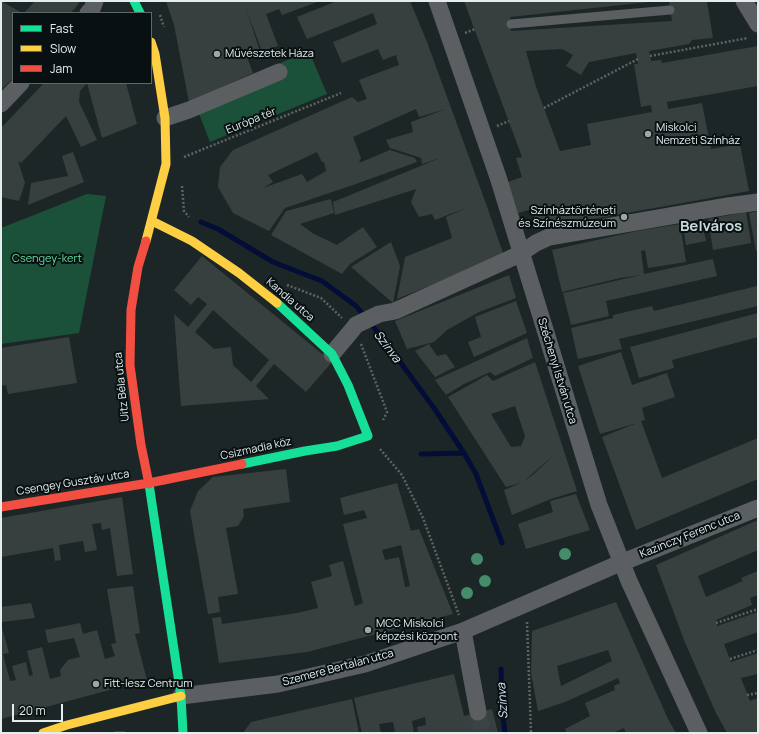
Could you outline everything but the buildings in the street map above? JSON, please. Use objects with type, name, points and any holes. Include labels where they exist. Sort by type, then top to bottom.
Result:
[{"type":"street","points":[[89,12],[95,1]]},
{"type":"street","points":[[134,1],[140,12]]},
{"type":"street","name":"Széchenyi István utca","points":[[437,1],[498,177],[522,253],[538,311],[597,497],[629,582],[696,732]]},
{"type":"street","points":[[744,1],[754,31]]},
{"type":"street","name":"Uitz Béla utca","points":[[152,45],[155,54],[166,118],[166,164],[152,221],[138,267],[131,310],[130,365],[141,445],[149,483],[181,696],[183,733]]},
{"type":"street","points":[[166,118],[279,72]]},
{"type":"street","points":[[1,104],[20,84]]},
{"type":"street","points":[[332,354],[354,327],[376,316],[395,311],[522,253],[536,243],[549,237],[758,202]]},
{"type":"street","name":"Kandia utca","points":[[152,221],[192,241],[239,273],[283,308],[332,354],[348,385],[368,436]]},
{"type":"street","name":"Csizmadia köz","points":[[149,483],[305,451],[337,446],[368,436]]},
{"type":"street","name":"Csengey Gusztáv utca","points":[[1,507],[149,483]]},
{"type":"street","name":"Kazinczy Ferenc utca","points":[[622,563],[758,508]]},
{"type":"street","name":"Szemere Bertalan utca","points":[[43,733],[67,725],[181,696],[278,684],[365,664],[463,631],[622,563]]},
{"type":"street","points":[[463,631],[478,712]]},
{"type":"lane","points":[[511,24],[670,10]]},
{"type":"path","points":[[158,8],[165,31]]},
{"type":"path","points":[[650,56],[754,31]]},
{"type":"path","points":[[544,108],[638,59]]},
{"type":"path","name":"Európa tér","points":[[166,164],[341,93]]},
{"type":"path","points":[[182,181],[184,211],[193,222]]},
{"type":"path","points":[[286,285],[321,298],[354,327],[387,412],[380,426],[368,436],[402,475],[423,518],[462,622],[463,631]]},
{"type":"path","points":[[521,606],[527,618],[531,733]]},
{"type":"path","points":[[716,623],[758,609]]},
{"type":"path","points":[[730,659],[758,650]]},
{"type":"path","points":[[747,695],[758,693]]},
{"type":"green space","points":[[309,51],[327,94],[210,142],[198,111],[283,76],[278,64]]},
{"type":"green space","name":"Csengey-kert","points":[[87,194],[106,196],[79,333],[1,344],[1,228]]},
{"type":"waterway","name":"Szinva","points":[[201,222],[218,229],[273,262],[322,281],[356,306],[381,336],[434,408],[464,453],[476,474],[502,543]]},
{"type":"waterway","points":[[421,454],[464,453]]},
{"type":"waterway","name":"Szinva","points":[[501,669],[502,708],[505,733]]},
{"type":"tunnel","points":[[478,712],[483,733]]},
{"type":"tram line","points":[[433,1],[494,178],[595,506],[625,583],[695,733]]},
{"type":"tram line","points":[[441,1],[502,176],[603,504],[632,580],[704,733]]},
{"type":"traffic: fast","points":[[134,1],[140,12]]},
{"type":"traffic: fast","points":[[242,464],[337,446],[368,436],[348,385],[332,354],[277,303]]},
{"type":"traffic: fast","points":[[149,484],[181,696],[183,733]]},
{"type":"traffic: slow","points":[[146,241],[166,164],[165,118],[155,54],[152,45]]},
{"type":"traffic: slow","points":[[152,221],[192,241],[239,273],[277,303]]},
{"type":"traffic: slow","points":[[43,733],[67,725],[181,696]]},
{"type":"traffic: jam","points":[[146,241],[138,267],[131,310],[130,365],[141,445],[149,484]]},
{"type":"traffic: jam","points":[[1,507],[149,483],[242,464]]},
{"type":"place","name":"Művészetek Háza","points":[[217,54]]},
{"type":"place","name":"Miskolci Nemzeti Színház","points":[[648,134]]},
{"type":"place","name":"Színháztörténeti és Színészmúzeum","points":[[624,217]]},
{"type":"place","name":"MCC Miskolci képzési központ","points":[[368,630]]},
{"type":"place","name":"Fitt-lesz Centrum","points":[[96,684]]},
{"type":"district","name":"Belváros","points":[[711,227]]}]
